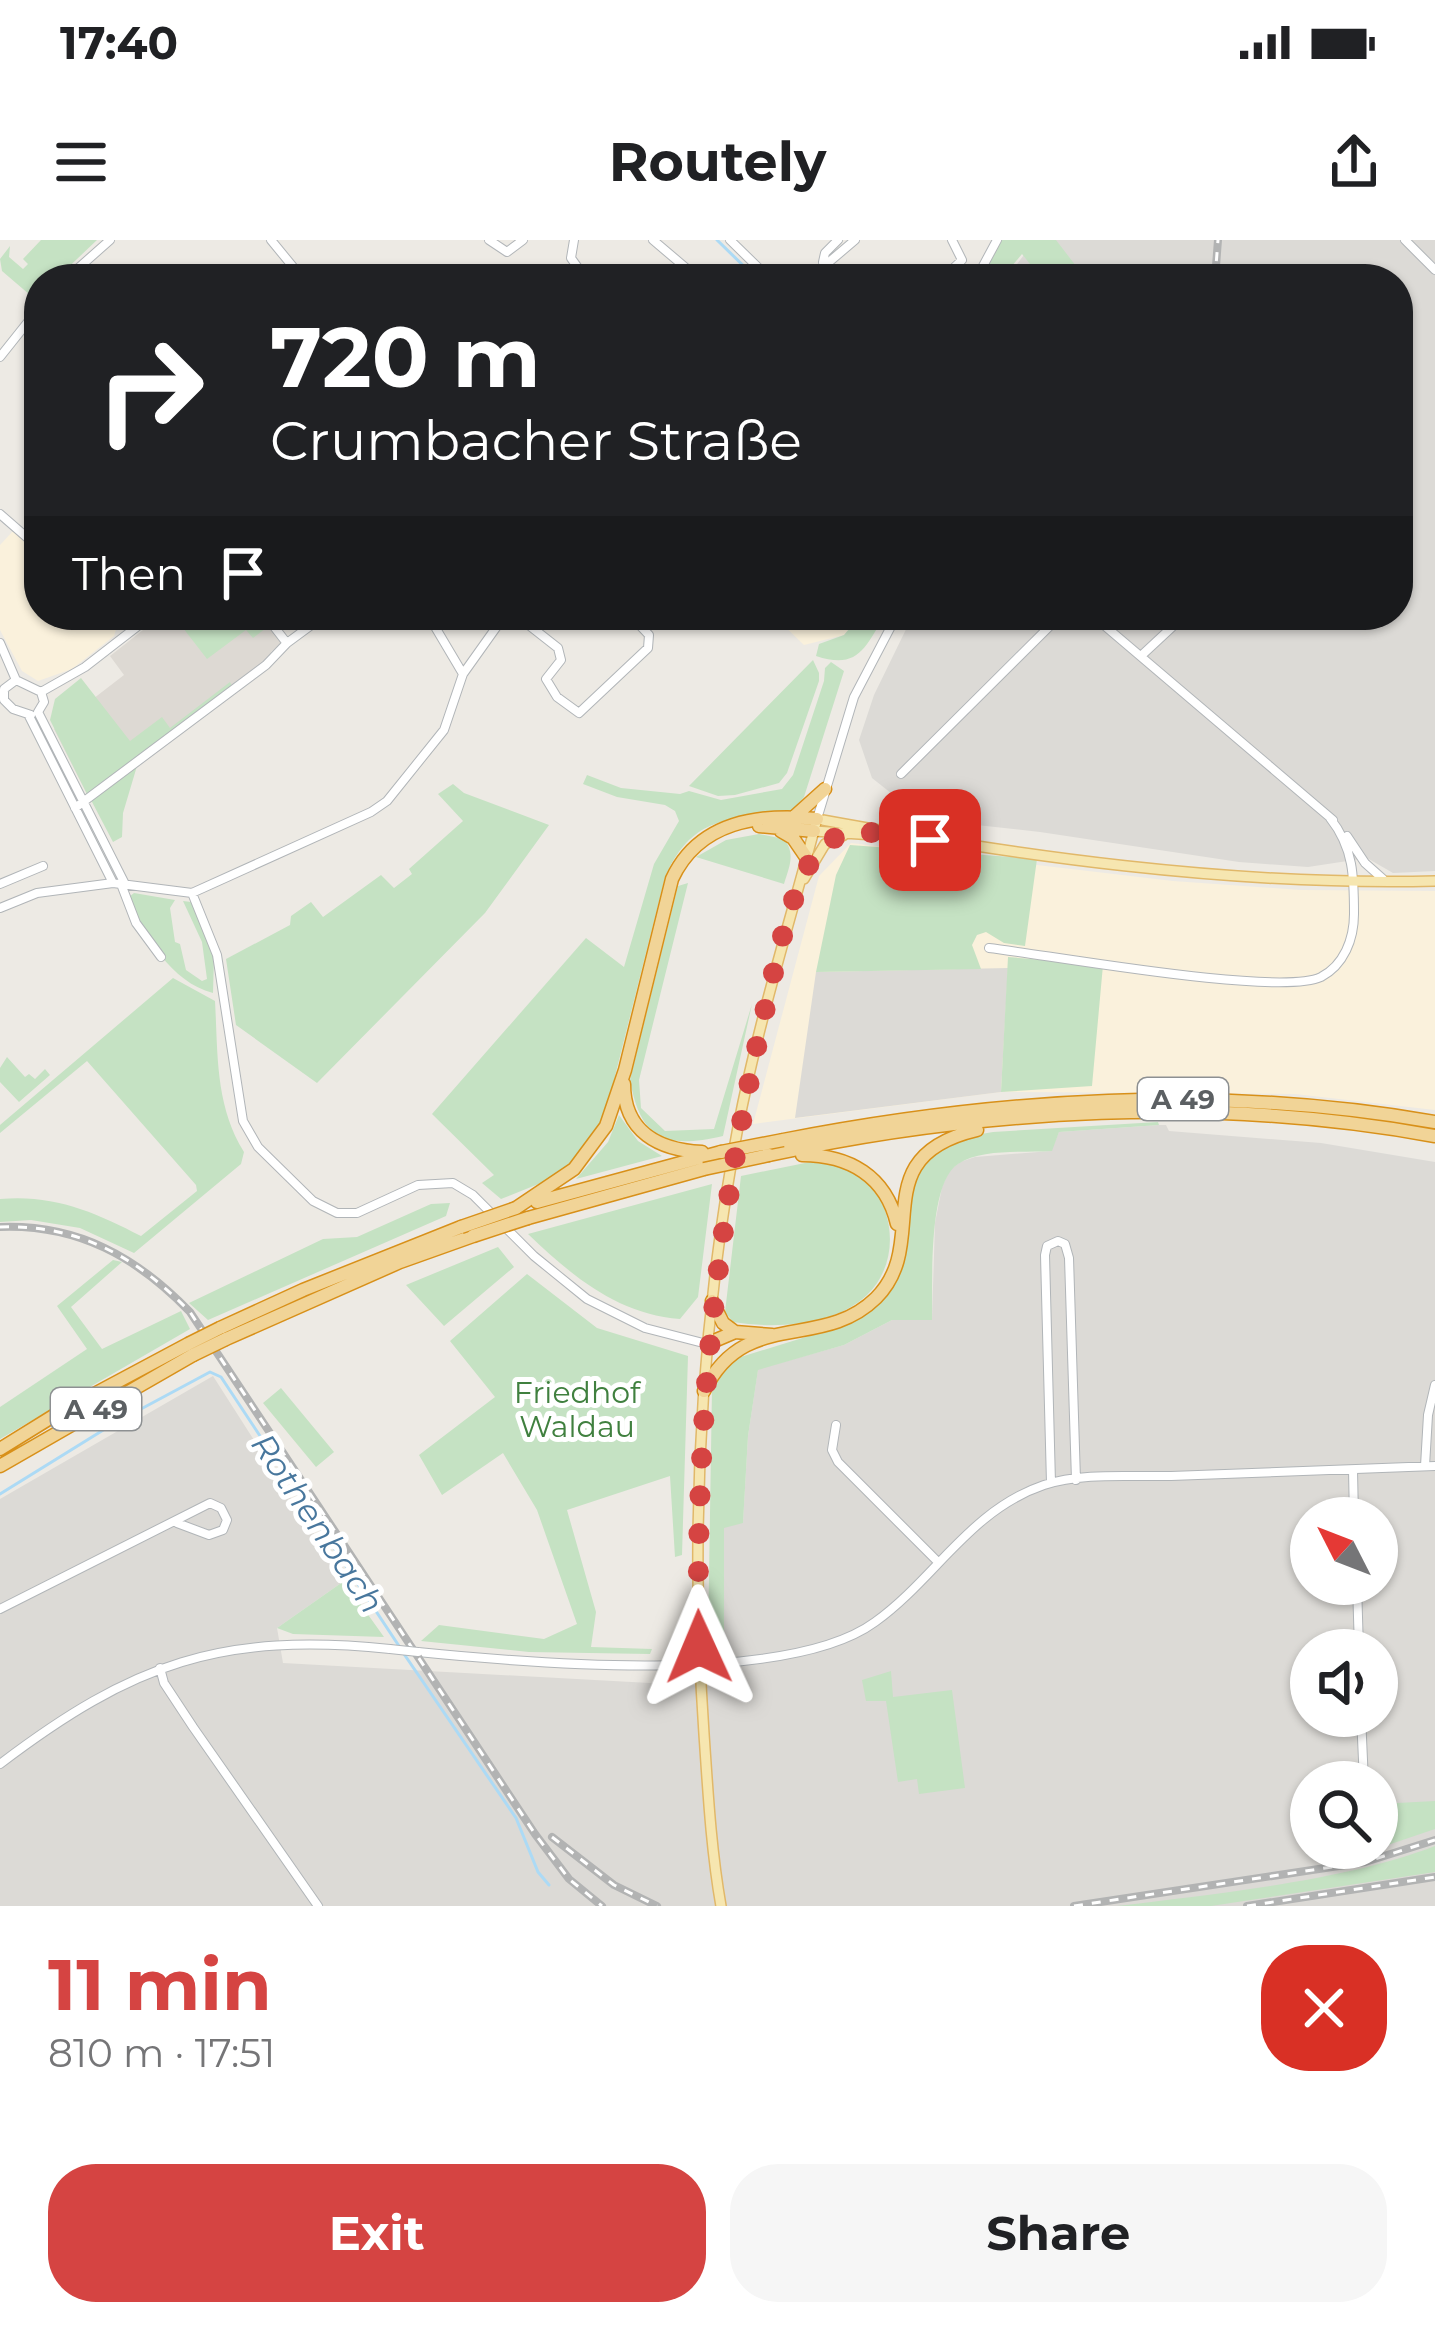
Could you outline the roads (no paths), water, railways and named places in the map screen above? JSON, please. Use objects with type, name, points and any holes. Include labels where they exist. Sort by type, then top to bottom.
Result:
[{"type":"highway","points":[[794,817],[824,794]]},
{"type":"highway","points":[[516,1208],[565,1178],[591,1152],[606,1126],[680,861],[707,835],[746,824],[794,817],[815,825]]},
{"type":"highway","points":[[746,824],[815,825]]},
{"type":"highway","points":[[774,828],[793,838],[806,857]]},
{"type":"highway","points":[[625,1070],[625,1100],[642,1133],[668,1148],[710,1157]]},
{"type":"highway","name":"A 49","points":[[224,1333],[400,1262],[710,1157],[778,1151],[929,1114],[1084,1100],[1277,1102],[1435,1122]]},
{"type":"highway","name":"A 49","points":[[0,1449],[55,1415],[303,1289],[516,1208],[710,1157],[1102,1112],[1241,1115],[1435,1136]]},
{"type":"highway","points":[[704,1391],[724,1359],[743,1346],[831,1324],[875,1299],[893,1273],[910,1178],[931,1149],[952,1136],[1043,1116]]},
{"type":"highway","points":[[778,1151],[831,1156],[862,1170],[887,1196],[900,1243]]},
{"type":"highway","points":[[712,1301],[723,1323],[735,1332]]},
{"type":"highway","points":[[707,1344],[735,1332],[773,1335]]},
{"type":"highway","points":[[707,1344],[743,1346]]},
{"type":"highway","name":"A 49","points":[[0,1466],[191,1349]]},
{"type":"main road","points":[[722,1906],[714,1867],[697,1566],[707,1344],[738,1126],[777,958],[815,825],[1247,878],[1354,884],[1435,881]]},
{"type":"main road","points":[[796,895],[825,844],[843,829]]},
{"type":"street","points":[[83,264],[110,240]]},
{"type":"street","points":[[271,240],[291,264]]},
{"type":"street","points":[[488,240],[507,252],[524,240]]},
{"type":"street","points":[[653,240],[681,264]]},
{"type":"street","points":[[823,264],[855,240]]},
{"type":"street","points":[[1406,240],[1435,270]]},
{"type":"street","points":[[0,357],[24,327]]},
{"type":"street","points":[[0,514],[24,535]]},
{"type":"street","points":[[40,692],[67,679],[132,630]]},
{"type":"street","points":[[276,630],[286,643]]},
{"type":"street","points":[[79,806],[266,665],[304,630]]},
{"type":"street","points":[[437,630],[464,674]]},
{"type":"street","points":[[0,908],[52,890],[120,884],[192,893],[333,832],[387,801],[444,730],[464,674],[495,630]]},
{"type":"street","points":[[540,630],[558,648],[561,660],[546,679],[548,687],[579,713],[648,648],[650,635],[645,630]]},
{"type":"street","points":[[815,825],[854,697],[889,630]]},
{"type":"street","points":[[901,774],[1046,630]]},
{"type":"street","points":[[1111,630],[1330,818],[1370,870],[1390,882]]},
{"type":"street","points":[[1142,655],[1169,630]]},
{"type":"street","points":[[0,643],[16,680],[40,692],[44,702],[33,714]]},
{"type":"street","points":[[16,680],[4,689],[2,700],[13,710],[33,714]]},
{"type":"street","points":[[33,714],[136,923],[161,957]]},
{"type":"street","points":[[824,794],[843,829]]},
{"type":"street","points":[[989,948],[1267,983],[1307,981],[1326,974],[1349,944],[1354,928],[1354,884],[1346,841],[1330,818]]},
{"type":"street","points":[[1354,884],[1359,855]]},
{"type":"street","points":[[12,902],[0,886],[43,866]]},
{"type":"street","points":[[192,893],[218,955],[230,1057],[247,1130],[263,1154],[313,1201],[337,1213],[357,1213],[418,1185],[454,1183],[587,1299],[645,1328],[707,1344]]},
{"type":"street","points":[[1051,1483],[1045,1256],[1052,1242],[1065,1244],[1068,1251],[1076,1480]]},
{"type":"street","points":[[0,1764],[74,1710],[160,1668],[260,1647],[390,1649],[548,1662],[700,1662],[828,1648],[874,1623],[994,1510],[1051,1483],[1430,1466],[1427,1415],[1435,1385]]},
{"type":"street","points":[[836,1425],[832,1450],[838,1462],[938,1562]]},
{"type":"street","points":[[1353,1470],[1354,1497]]},
{"type":"street","points":[[0,1609],[210,1503],[221,1508],[227,1520],[223,1530],[209,1535],[177,1523]]},
{"type":"street","points":[[160,1668],[193,1727],[318,1906]]},
{"type":"waterway","points":[[717,240],[742,264]]},
{"type":"waterway","name":"Rothenbach","points":[[0,1494],[113,1424],[210,1372],[221,1377],[399,1646]]},
{"type":"waterway","name":"Rothenbach","points":[[404,1654],[516,1818],[538,1872],[549,1885]]},
{"type":"railway","points":[[1216,264],[1218,240]]},
{"type":"railway","points":[[0,1227],[55,1231],[104,1248],[149,1275],[190,1312],[535,1834],[569,1879],[602,1906]]},
{"type":"railway","points":[[552,1837],[614,1885],[657,1906]]},
{"type":"railway","points":[[1074,1906],[1365,1862],[1435,1840]]},
{"type":"railway","points":[[1247,1906],[1435,1877]]},
{"type":"park label","name":"Friedhof Waldau","points":[[577,1409]]}]
